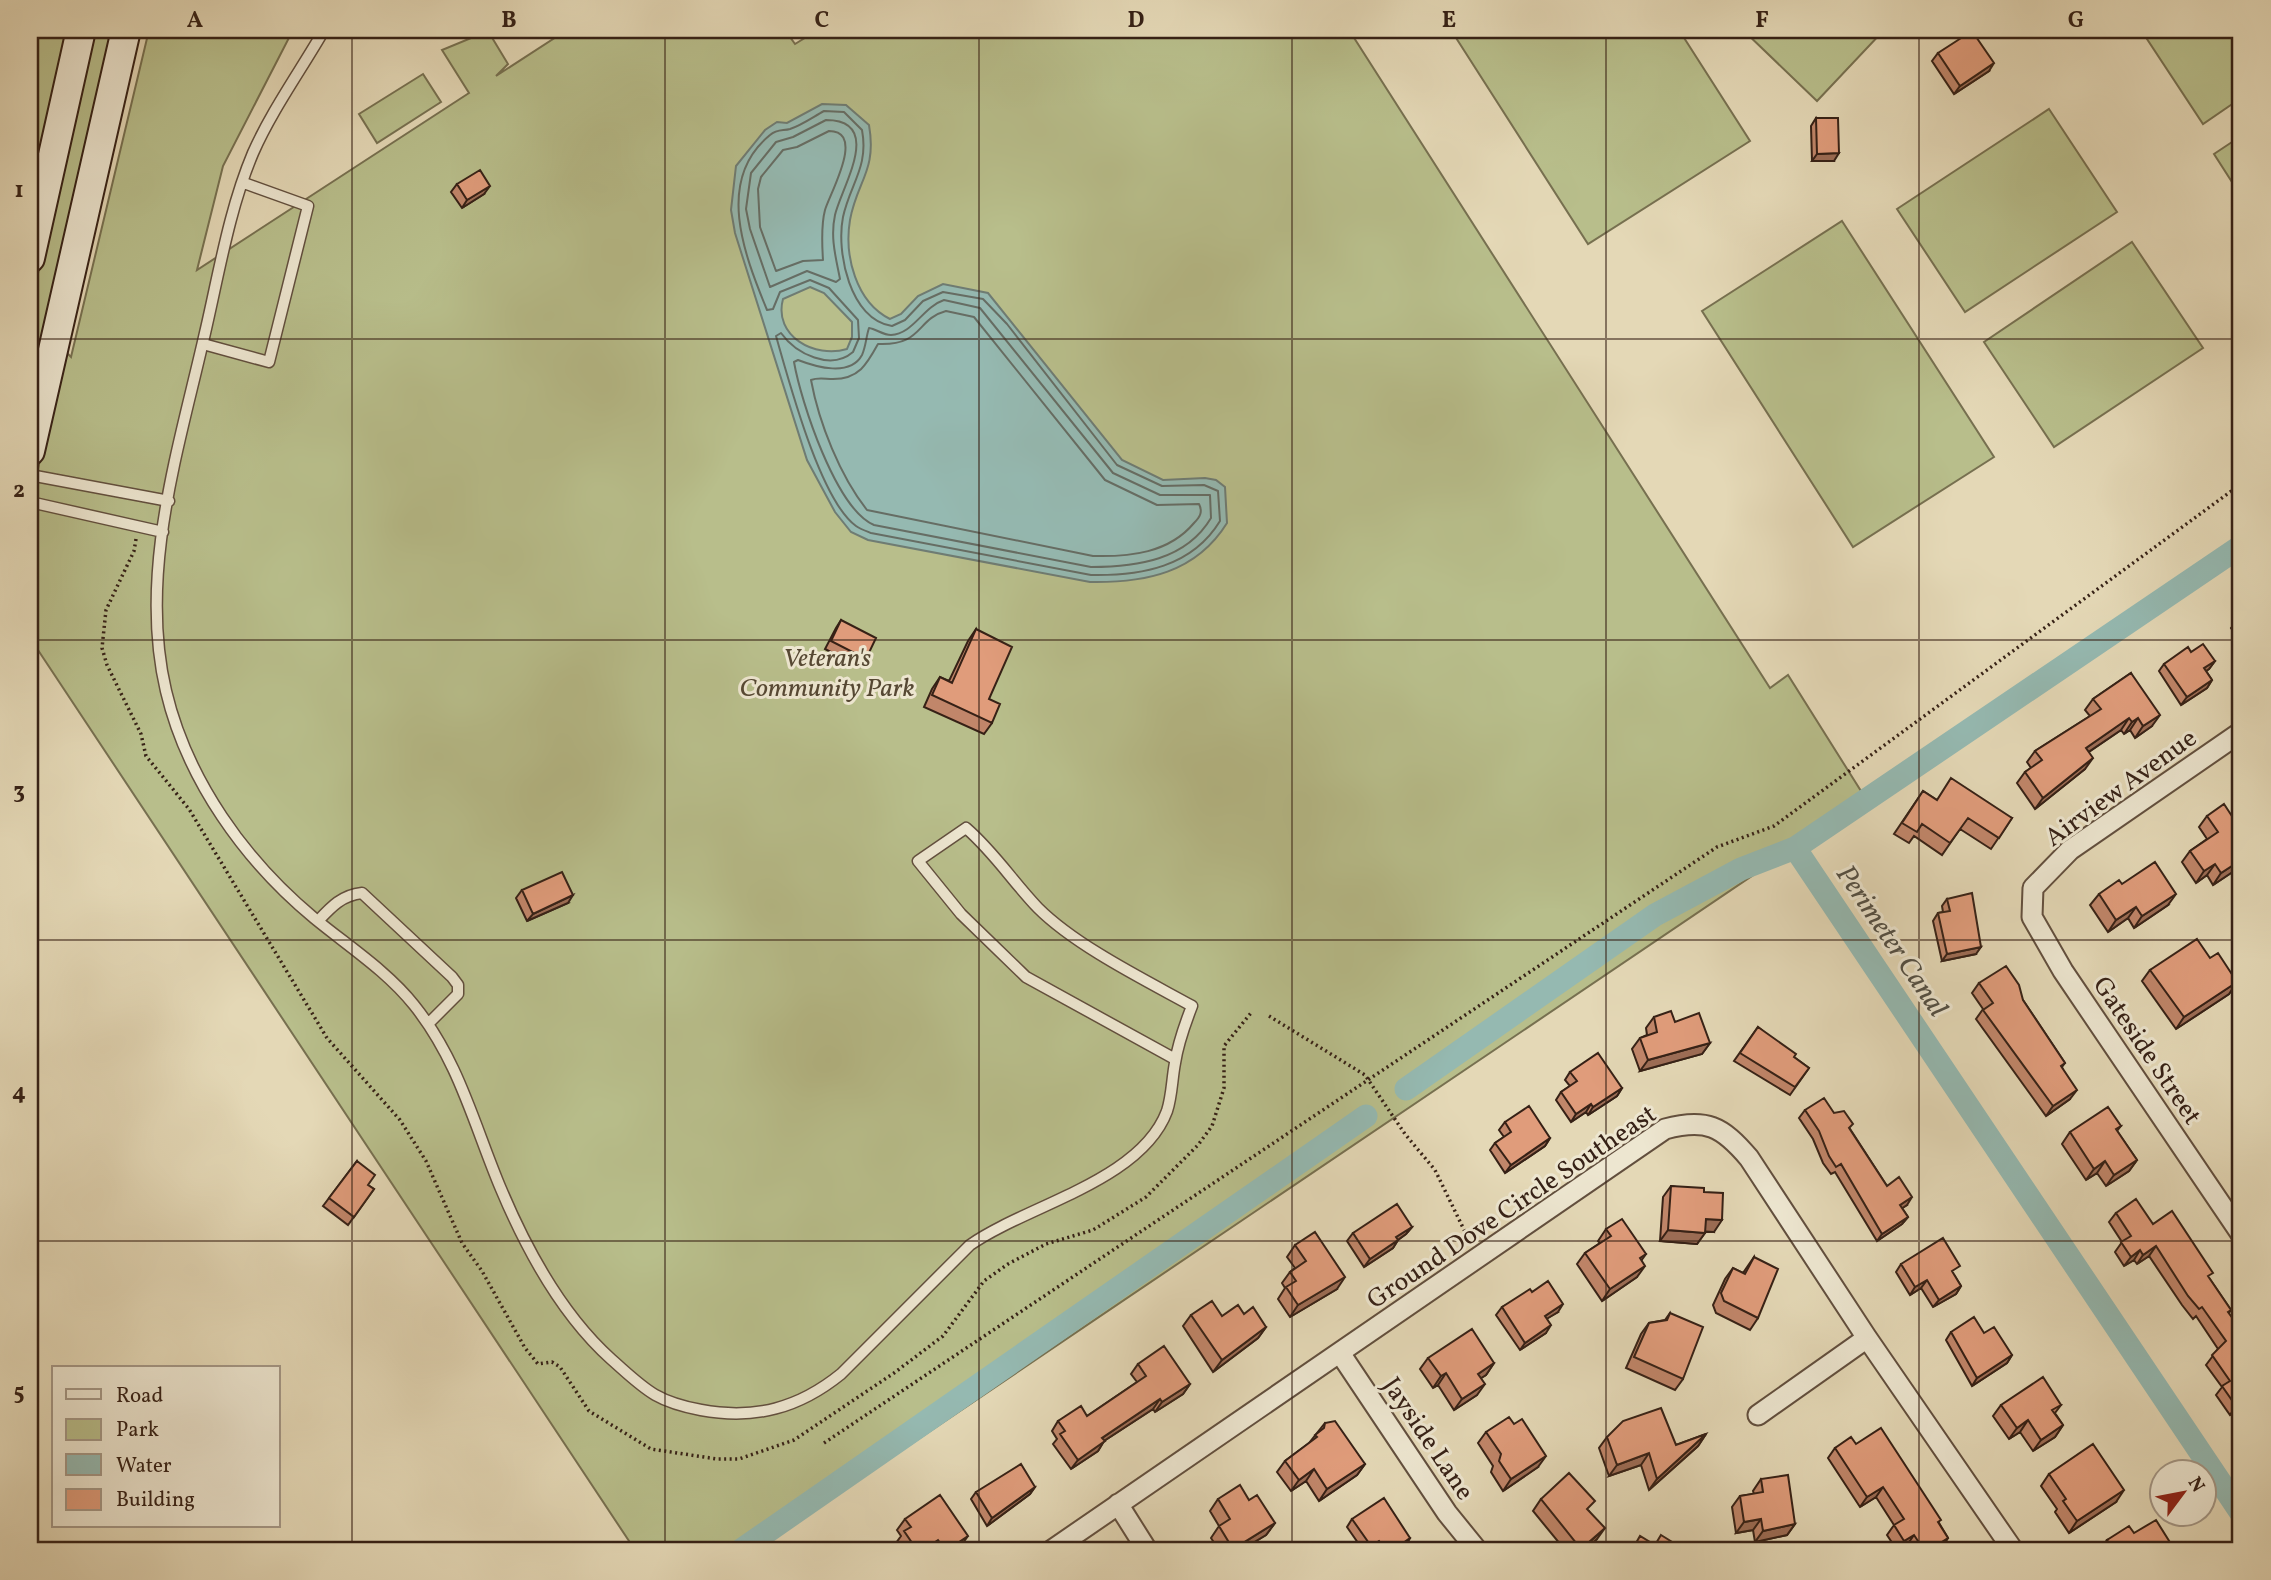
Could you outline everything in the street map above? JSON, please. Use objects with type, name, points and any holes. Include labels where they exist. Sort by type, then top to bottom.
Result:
[{"type":"main road","points":[[30,258],[82,30]]},
{"type":"main road","points":[[30,451],[125,30]]},
{"type":"street","name":"Airview Avenue","points":[[2034,888],[2070,850],[2241,732]]},
{"type":"street","name":"Gateside Street","points":[[2034,888],[2032,917],[2063,971],[2241,1234]]},
{"type":"street","name":"Ground Dove Circle Southeast","points":[[1052,1550],[1665,1129],[1689,1123],[1713,1126],[1732,1138],[1749,1158],[1867,1338],[2013,1550]]},
{"type":"street","points":[[1758,1415],[1867,1338]]},
{"type":"street","name":"Jayside Lane","points":[[1340,1353],[1447,1513],[1477,1550]]},
{"type":"street","points":[[1118,1504],[1147,1550]]},
{"type":"lane","points":[[324,30],[254,153],[232,213],[163,533],[156,623],[166,690],[201,782],[258,866],[394,985],[428,1024],[447,1052],[467,1094],[501,1191],[568,1314],[589,1340],[638,1385],[659,1399],[720,1414],[770,1412],[819,1392],[864,1352],[897,1315],[970,1245],[995,1228],[1097,1180],[1136,1153],[1167,1112],[1175,1059],[1192,1006],[1107,958],[1039,909],[989,848],[966,828],[918,861],[961,914],[1026,977],[1175,1059]]},
{"type":"lane","points":[[202,344],[269,362],[308,206],[244,183]]},
{"type":"lane","points":[[30,475],[169,501]]},
{"type":"lane","points":[[30,502],[163,533]]},
{"type":"lane","points":[[318,921],[337,901],[351,894],[362,893],[452,977],[458,985],[458,995],[428,1024]]},
{"type":"path","points":[[824,1443],[1717,847],[1774,826],[2241,484]]},
{"type":"path","points":[[137,534],[134,551],[106,610],[102,631],[107,666],[125,696],[146,756],[172,784],[189,809],[327,1038],[400,1120],[431,1172],[462,1243],[482,1271],[525,1348],[538,1364],[552,1362],[561,1367],[589,1411],[626,1431],[644,1447],[717,1460],[739,1459],[794,1440],[894,1373],[943,1336],[984,1281],[1046,1244],[1093,1230],[1146,1197],[1198,1145],[1212,1126],[1224,1088],[1224,1046],[1251,1013]]},
{"type":"path","points":[[1269,1016],[1365,1075],[1434,1170],[1478,1257]]},
{"type":"green space","points":[[30,30],[69,30],[30,203]]},
{"type":"green space","points":[[93,30],[113,30],[30,398],[30,309]]},
{"type":"green space","name":"Veteran's Community Park","points":[[137,30],[67,353],[71,357],[149,30],[293,30],[223,166],[197,270],[469,93],[442,50],[488,31],[508,64],[496,76],[567,30],[785,30],[795,44],[818,30],[1349,30],[1770,688],[1788,675],[1866,799],[754,1550],[635,1550],[30,638],[30,504]]},
{"type":"green space","points":[[1451,30],[1679,30],[1750,141],[1588,244]]},
{"type":"green space","points":[[1743,30],[1884,30],[1817,101]]},
{"type":"green space","points":[[2162,30],[2227,30],[2241,51],[2241,98],[2203,124],[2147,39]]},
{"type":"green space","points":[[423,74],[441,102],[377,143],[359,114]]},
{"type":"green space","points":[[2049,109],[2117,212],[1965,312],[1897,209]]},
{"type":"green space","points":[[2241,136],[2241,196],[2214,154]]},
{"type":"green space","points":[[1842,221],[1994,457],[1853,547],[1702,311]]},
{"type":"green space","points":[[2132,242],[2203,348],[2054,447],[1984,342]]},
{"type":"water","points":[[822,104],[846,105],[869,125],[870,154],[850,220],[849,248],[855,277],[861,290],[878,311],[890,319],[901,314],[918,296],[943,284],[988,293],[1122,460],[1163,480],[1205,478],[1216,480],[1225,487],[1227,523],[1214,540],[1185,564],[1168,572],[1130,580],[1090,582],[868,540],[851,532],[835,512],[807,460],[735,233],[731,210],[736,166],[765,130],[777,122],[787,123]],"holes":[[[810,287],[824,293],[852,322],[852,337],[847,349],[822,351],[810,347],[799,342],[784,324],[783,299]]]},
{"type":"building","points":[[1972,31],[1994,63],[1960,86],[1938,53]]},
{"type":"building","points":[[1816,118],[1838,118],[1839,153],[1817,154]]},
{"type":"building","points":[[480,170],[490,186],[467,200],[457,184]]},
{"type":"building","points":[[841,620],[876,638],[866,659],[831,641]]},
{"type":"building","points":[[976,629],[1012,647],[989,699],[1000,704],[992,723],[932,695],[940,677],[952,683]]},
{"type":"building","points":[[2203,644],[2215,661],[2204,668],[2212,680],[2187,697],[2164,664],[2188,647],[2191,652]]},
{"type":"building","points":[[2131,673],[2160,715],[2143,726],[2138,718],[2132,722],[2129,718],[2086,748],[2093,758],[2043,798],[2025,772],[2042,760],[2035,751],[2101,709],[2093,699]]},
{"type":"building","points":[[1951,778],[2012,818],[1999,838],[1968,818],[1950,843],[1922,824],[1917,832],[1902,823],[1923,791],[1937,800]]},
{"type":"building","points":[[2224,804],[2241,830],[2241,860],[2221,873],[2215,864],[2204,871],[2190,851],[2218,832],[2207,816]]},
{"type":"building","points":[[2155,862],[2176,894],[2142,916],[2136,907],[2116,920],[2099,894],[2119,880],[2122,884]]},
{"type":"building","points":[[562,872],[573,895],[533,914],[522,890]]},
{"type":"building","points":[[1972,893],[1981,947],[1947,954],[1938,913],[1950,911],[1947,899]]},
{"type":"building","points":[[2197,939],[2210,958],[2218,953],[2237,982],[2184,1017],[2150,970]]},
{"type":"building","points":[[2006,966],[2019,985],[2023,1000],[2065,1063],[2061,1066],[2077,1090],[2053,1106],[1983,1010],[1993,1003],[1979,983]]},
{"type":"building","points":[[1671,1011],[1675,1022],[1699,1013],[1710,1043],[1648,1060],[1640,1038],[1657,1032],[1654,1017]]},
{"type":"building","points":[[1758,1027],[1796,1054],[1794,1057],[1809,1068],[1795,1087],[1740,1053]]},
{"type":"building","points":[[1598,1053],[1622,1088],[1593,1107],[1591,1104],[1576,1114],[1561,1092],[1577,1081],[1570,1072]]},
{"type":"building","points":[[1824,1098],[1834,1113],[1844,1111],[1853,1124],[1849,1128],[1887,1186],[1899,1177],[1912,1197],[1900,1205],[1908,1217],[1882,1234],[1841,1164],[1836,1167],[1829,1156],[1819,1131],[1805,1110]]},
{"type":"building","points":[[1529,1106],[1550,1138],[1511,1165],[1495,1143],[1511,1132],[1505,1122]]},
{"type":"building","points":[[2108,1107],[2121,1126],[2116,1129],[2137,1160],[2114,1175],[2105,1161],[2094,1169],[2070,1132]]},
{"type":"building","points":[[357,1161],[375,1175],[368,1185],[374,1189],[354,1217],[329,1198]]},
{"type":"building","points":[[1671,1186],[1704,1188],[1704,1192],[1723,1193],[1722,1220],[1706,1219],[1705,1233],[1668,1230]]},
{"type":"building","points":[[2136,1199],[2153,1224],[2172,1211],[2213,1273],[2208,1276],[2241,1330],[2241,1402],[2236,1406],[2222,1386],[2230,1381],[2212,1355],[2226,1341],[2202,1307],[2199,1309],[2188,1296],[2156,1246],[2143,1255],[2140,1250],[2131,1257],[2121,1242],[2131,1236],[2116,1213]]},
{"type":"building","points":[[1397,1204],[1412,1227],[1370,1259],[1353,1233]]},
{"type":"building","points":[[1622,1219],[1646,1254],[1640,1258],[1645,1266],[1610,1289],[1585,1253],[1611,1236],[1606,1229]]},
{"type":"building","points":[[1315,1232],[1345,1277],[1298,1305],[1286,1287],[1296,1281],[1290,1272],[1306,1261],[1295,1245]]},
{"type":"building","points":[[1943,1238],[1960,1266],[1952,1271],[1961,1286],[1939,1300],[1927,1280],[1915,1287],[1901,1264]]},
{"type":"building","points":[[1754,1257],[1778,1269],[1758,1318],[1724,1301],[1721,1293],[1733,1268],[1745,1274]]},
{"type":"building","points":[[1548,1281],[1563,1304],[1545,1316],[1551,1325],[1525,1343],[1502,1307]]},
{"type":"building","points":[[1212,1301],[1222,1316],[1238,1305],[1244,1314],[1253,1307],[1266,1327],[1222,1360],[1191,1315]]},
{"type":"building","points":[[1670,1313],[1703,1327],[1683,1379],[1634,1357],[1649,1323],[1667,1320]]},
{"type":"building","points":[[1974,1317],[1984,1333],[1994,1327],[2012,1355],[1977,1378],[1951,1332]]},
{"type":"building","points":[[1472,1329],[1494,1363],[1478,1374],[1485,1384],[1462,1399],[1446,1373],[1441,1376],[1428,1358]]},
{"type":"building","points":[[1164,1346],[1190,1384],[1162,1402],[1160,1399],[1102,1438],[1105,1441],[1078,1460],[1060,1434],[1065,1431],[1058,1421],[1081,1406],[1087,1416],[1146,1376],[1138,1364]]},
{"type":"building","points":[[2043,1377],[2061,1405],[2052,1410],[2063,1425],[2041,1440],[2028,1420],[2017,1428],[2001,1405]]},
{"type":"building","points":[[1661,1408],[1676,1445],[1706,1434],[1657,1479],[1649,1453],[1617,1465],[1607,1437],[1623,1421]]},
{"type":"building","points":[[1509,1417],[1514,1424],[1522,1419],[1546,1456],[1511,1479],[1499,1461],[1501,1454],[1486,1432]]},
{"type":"building","points":[[1335,1421],[1365,1464],[1327,1489],[1314,1469],[1299,1480],[1285,1461],[1317,1437],[1315,1435],[1324,1428],[1325,1423]]},
{"type":"building","points":[[1881,1428],[1941,1520],[1938,1522],[1948,1538],[1929,1550],[1924,1550],[1914,1535],[1904,1541],[1894,1525],[1904,1519],[1883,1487],[1867,1497],[1835,1448],[1851,1437],[1856,1444]]},
{"type":"building","points":[[2093,1444],[2124,1490],[2077,1521],[2049,1474]]},
{"type":"building","points":[[1021,1464],[1035,1487],[992,1518],[976,1492]]},
{"type":"building","points":[[1569,1473],[1595,1501],[1587,1509],[1605,1528],[1581,1549],[1541,1499]]},
{"type":"building","points":[[1788,1475],[1795,1524],[1763,1531],[1761,1519],[1744,1522],[1740,1496],[1763,1492],[1761,1479]]},
{"type":"building","points":[[1240,1485],[1249,1500],[1257,1495],[1275,1523],[1233,1549],[1219,1526],[1230,1519],[1218,1499]]},
{"type":"building","points":[[940,1495],[968,1536],[947,1550],[938,1540],[923,1550],[917,1550],[904,1531],[911,1527],[905,1519]]},
{"type":"building","points":[[1384,1498],[1410,1538],[1393,1550],[1386,1550],[1379,1541],[1371,1546],[1352,1519]]},
{"type":"building","points":[[2148,1525],[2148,1528],[2161,1528],[2171,1544],[2161,1550],[2114,1550],[2107,1540],[2129,1526],[2134,1533]]},
{"type":"building","points":[[1661,1535],[1685,1550],[1632,1550],[1640,1536],[1655,1545]]},
{"type":"waterway","name":"Perimeter Canal","points":[[2241,546],[1795,848],[2241,1513]]},
{"type":"waterway","points":[[1406,1089],[1655,915],[1741,869],[1795,848]]},
{"type":"waterway","points":[[741,1550],[1366,1116]]}]
